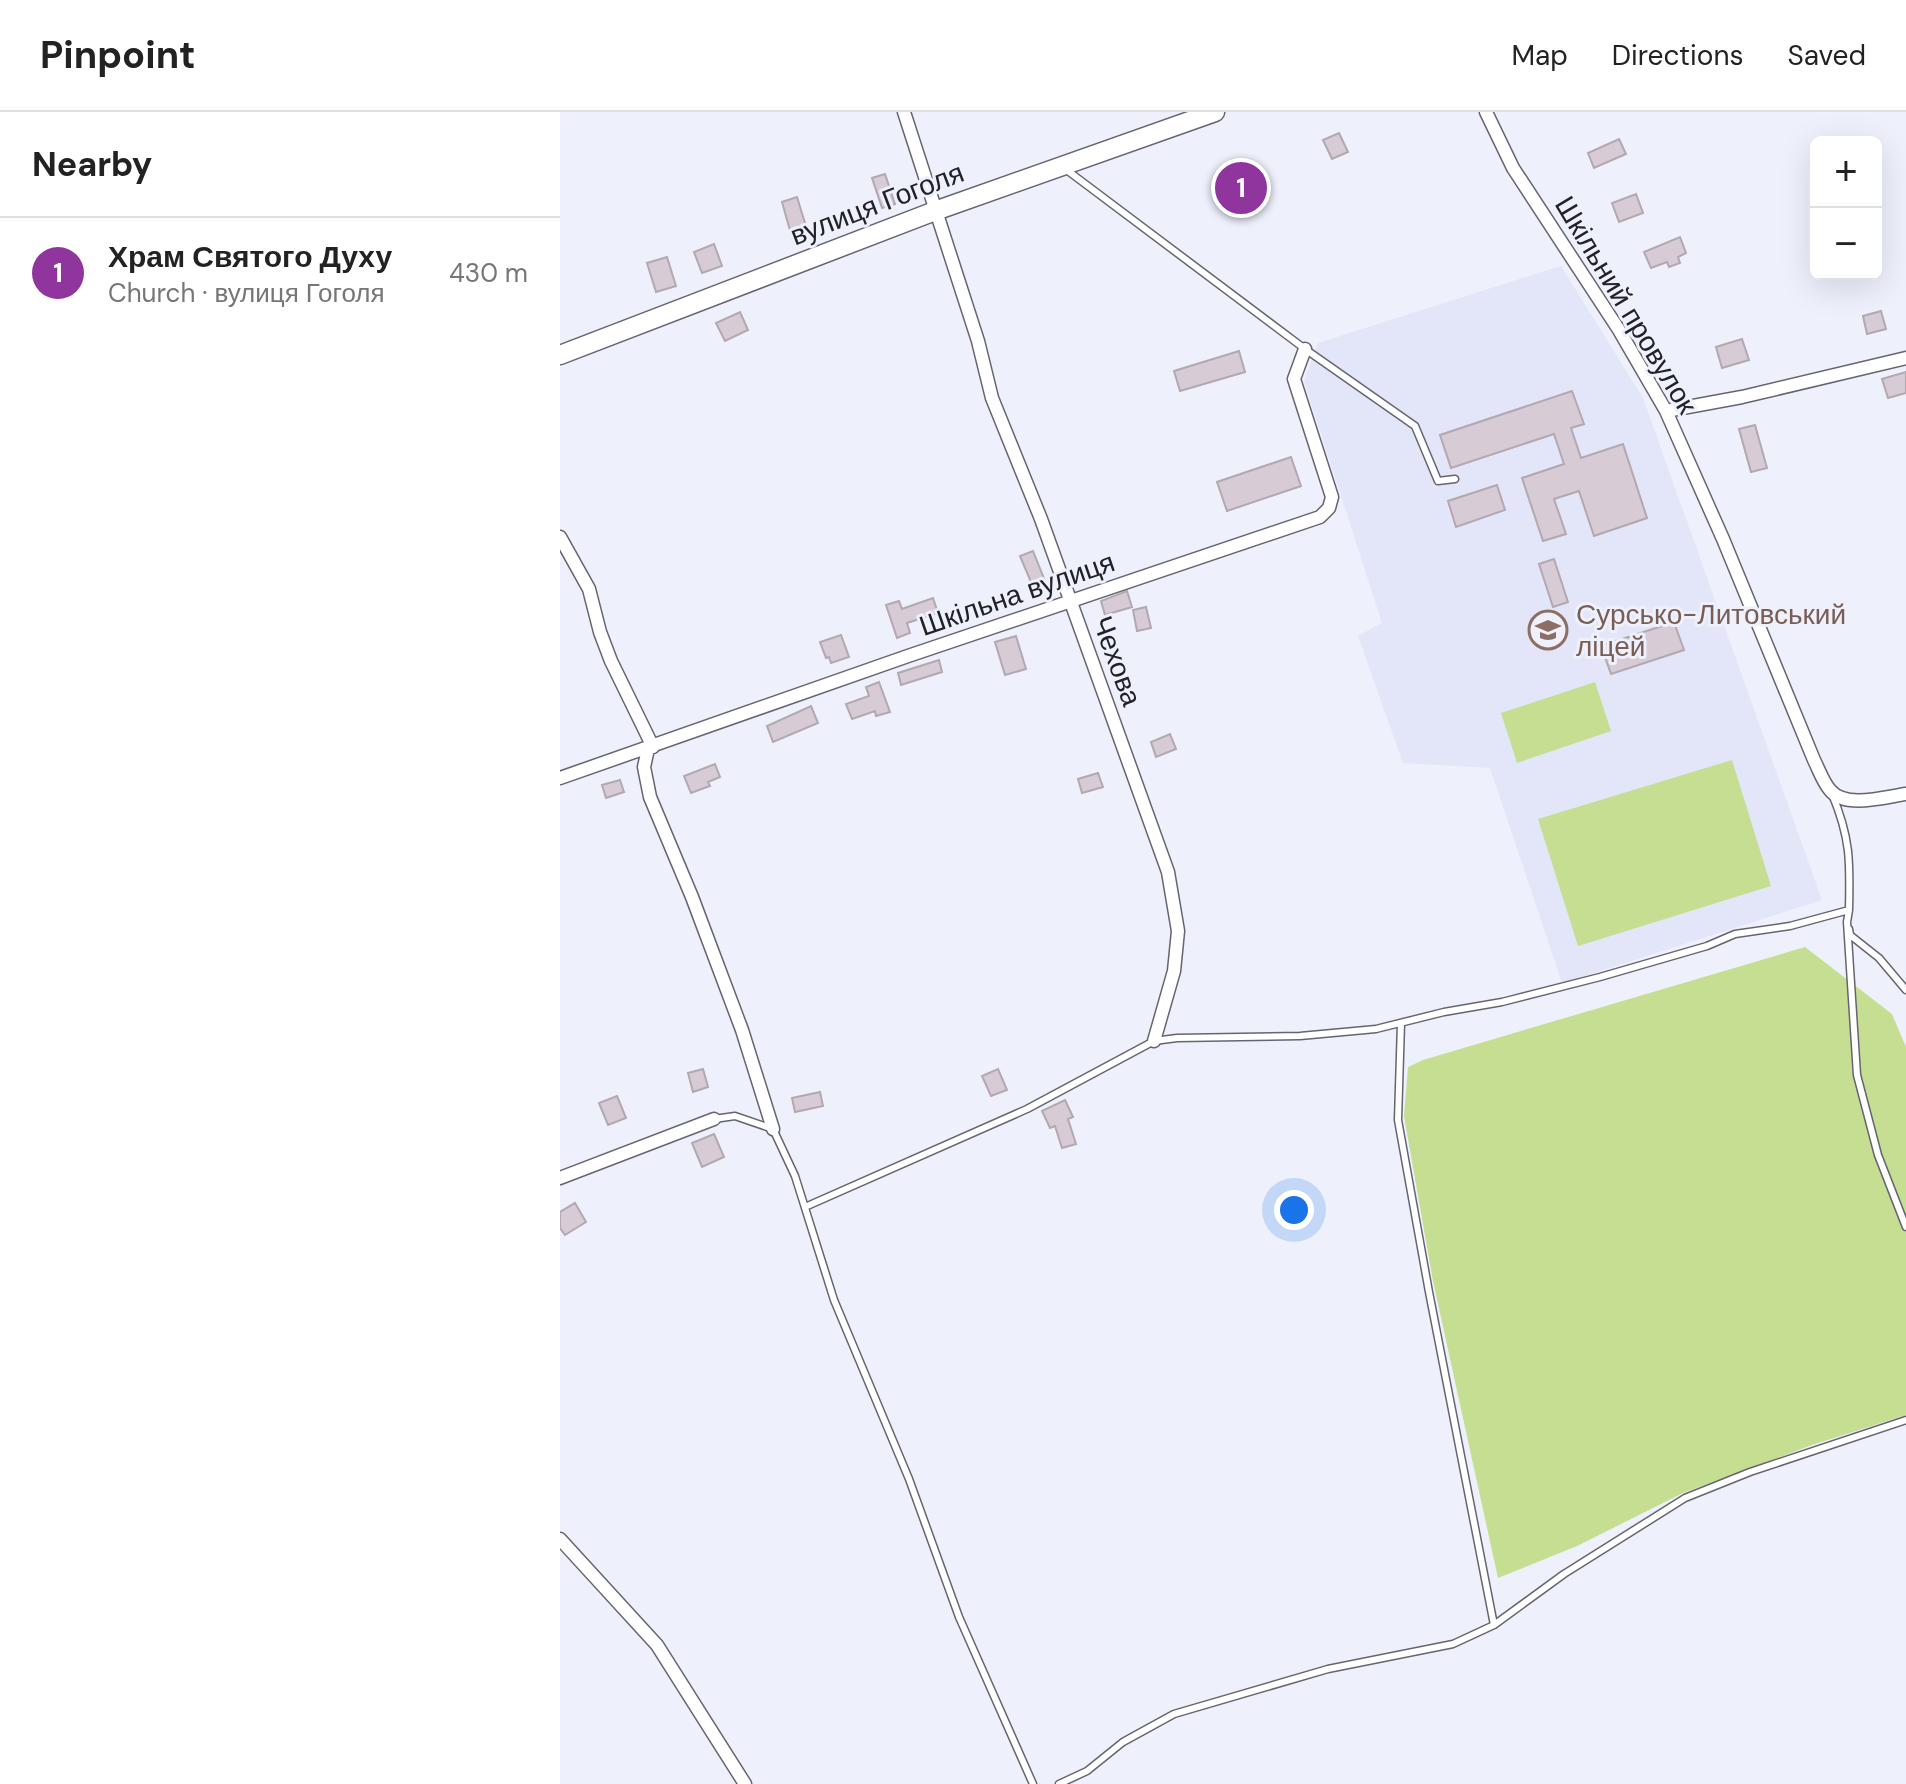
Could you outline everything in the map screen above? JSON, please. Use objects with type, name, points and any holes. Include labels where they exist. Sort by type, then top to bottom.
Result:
[{"type":"street","name":"Чехова","points":[[904,112],[978,341],[992,398],[1041,519],[1168,872],[1178,931],[1174,971],[1154,1041]]},
{"type":"street","name":"вулиця Гоголя","points":[[560,355],[935,211],[1215,112]]},
{"type":"street","name":"Шкільний провулок","points":[[1486,112],[1513,168],[1619,330],[1666,411],[1723,539],[1809,749],[1831,792]]},
{"type":"street","name":"Шкільна вулиця","points":[[560,778],[1325,513],[1331,503],[1331,491],[1294,379],[1305,349]]},
{"type":"street","points":[[1666,411],[1742,397],[1906,358]]},
{"type":"street","points":[[560,537],[589,589],[611,661],[650,748],[644,767],[650,797],[742,1030],[773,1129]]},
{"type":"street","points":[[1831,792],[1844,799],[1863,800],[1906,794]]},
{"type":"street","points":[[560,1178],[714,1119]]},
{"type":"street","points":[[560,1539],[657,1645],[745,1784]]},
{"type":"lane","points":[[1061,166],[1305,349],[1415,426],[1438,481],[1455,479]]},
{"type":"lane","points":[[1831,792],[1851,855],[1847,922],[1857,1075],[1878,1155],[1906,1227]]},
{"type":"lane","points":[[805,1207],[1027,1109],[1154,1041],[1300,1036],[1376,1029],[1502,1002],[1707,946],[1735,934],[1790,926],[1849,910]]},
{"type":"lane","points":[[1847,922],[1850,935],[1879,958],[1906,990]]},
{"type":"lane","points":[[1401,1023],[1398,1120],[1494,1625]]},
{"type":"lane","points":[[714,1119],[735,1116],[773,1129],[783,1148],[834,1300],[909,1479],[959,1617],[1033,1784]]},
{"type":"lane","points":[[1059,1784],[1087,1771],[1123,1742],[1174,1714],[1328,1669],[1453,1644],[1494,1625],[1564,1574],[1685,1498],[1750,1472],[1906,1420]]},
{"type":"shaded area","name":"Сурсько-Литовський ліцей","points":[[1561,266],[1643,398],[1822,900],[1562,983],[1490,768],[1403,763],[1358,636],[1382,623],[1304,381],[1318,343]]},
{"type":"green space","points":[[1595,682],[1611,731],[1517,763],[1501,713]]},
{"type":"green space","points":[[1732,760],[1771,886],[1578,946],[1538,819]]},
{"type":"green space","points":[[1805,947],[1892,1014],[1906,1047],[1906,1415],[1812,1445],[1683,1493],[1577,1546],[1498,1578],[1433,1281],[1404,1116],[1408,1067]]},
{"type":"building","points":[[1339,133],[1348,152],[1332,159],[1323,140]]},
{"type":"building","points":[[1619,139],[1626,154],[1594,168],[1588,153]]},
{"type":"building","points":[[885,174],[895,204],[882,208],[872,178]]},
{"type":"building","points":[[1217,174],[1267,177],[1265,202],[1215,199]]},
{"type":"building","points":[[1636,194],[1643,213],[1619,222],[1612,203]]},
{"type":"building","points":[[797,197],[809,236],[793,241],[782,202]]},
{"type":"building","points":[[1680,237],[1686,253],[1678,257],[1680,263],[1669,267],[1667,262],[1651,268],[1644,252]]},
{"type":"building","points":[[714,244],[722,266],[702,273],[694,252]]},
{"type":"building","points":[[667,257],[676,286],[656,292],[647,263]]},
{"type":"building","points":[[1881,311],[1886,329],[1867,334],[1863,316]]},
{"type":"building","points":[[740,312],[748,330],[725,341],[716,323]]},
{"type":"building","points":[[1742,339],[1749,360],[1722,368],[1716,347]]},
{"type":"building","points":[[1239,351],[1245,372],[1180,391],[1174,371]]},
{"type":"building","points":[[1906,372],[1906,393],[1888,398],[1882,379]]},
{"type":"building","points":[[1572,391],[1584,424],[1571,428],[1581,458],[1623,444],[1647,518],[1594,536],[1579,491],[1554,499],[1566,534],[1543,541],[1522,478],[1564,464],[1554,434],[1451,468],[1440,435]]},
{"type":"building","points":[[1755,425],[1767,468],[1751,472],[1739,429]]},
{"type":"building","points":[[1291,457],[1301,486],[1227,511],[1217,482]]},
{"type":"building","points":[[1497,485],[1505,510],[1456,527],[1448,501]]},
{"type":"building","points":[[1033,551],[1045,581],[1033,587],[1020,556]]},
{"type":"building","points":[[1554,559],[1568,602],[1553,607],[1539,564]]},
{"type":"building","points":[[1127,591],[1132,607],[1105,615],[1101,601]]},
{"type":"building","points":[[933,598],[938,613],[907,623],[910,633],[897,638],[886,605],[899,601],[902,609]]},
{"type":"building","points":[[1146,607],[1151,628],[1137,631],[1133,610]]},
{"type":"building","points":[[1674,622],[1684,650],[1611,674],[1601,646]]},
{"type":"building","points":[[841,635],[849,657],[831,663],[820,642]]},
{"type":"building","points":[[1016,636],[1026,669],[1005,675],[995,642]]},
{"type":"building","points":[[939,660],[942,672],[901,685],[898,673]]},
{"type":"building","points":[[879,682],[890,712],[876,716],[875,711],[852,719],[846,704],[869,696],[866,687]]},
{"type":"building","points":[[811,706],[818,723],[773,742],[767,726]]},
{"type":"building","points":[[1170,734],[1176,749],[1156,757],[1151,742]]},
{"type":"building","points":[[715,764],[720,777],[708,782],[710,786],[691,793],[684,776]]},
{"type":"building","points":[[1098,773],[1103,787],[1082,793],[1078,779]]},
{"type":"building","points":[[620,780],[624,792],[606,798],[602,785]]},
{"type":"building","points":[[703,1069],[708,1087],[693,1092],[688,1073]]},
{"type":"building","points":[[998,1069],[1007,1090],[991,1096],[982,1076]]},
{"type":"building","points":[[820,1092],[823,1106],[795,1112],[792,1098]]},
{"type":"building","points":[[617,1096],[626,1118],[608,1125],[599,1103]]},
{"type":"building","points":[[1065,1100],[1073,1117],[1068,1119],[1076,1144],[1062,1148],[1055,1126],[1050,1128],[1042,1111]]},
{"type":"building","points":[[714,1134],[724,1157],[702,1167],[692,1143]]},
{"type":"building","points":[[575,1203],[586,1222],[565,1235],[560,1228],[560,1212]]},
{"type":"place","name":"Храм Святого Духу","points":[[1241,188]]},
{"type":"place","name":"Сурсько-Литовський ліцей","points":[[1548,630]]}]
